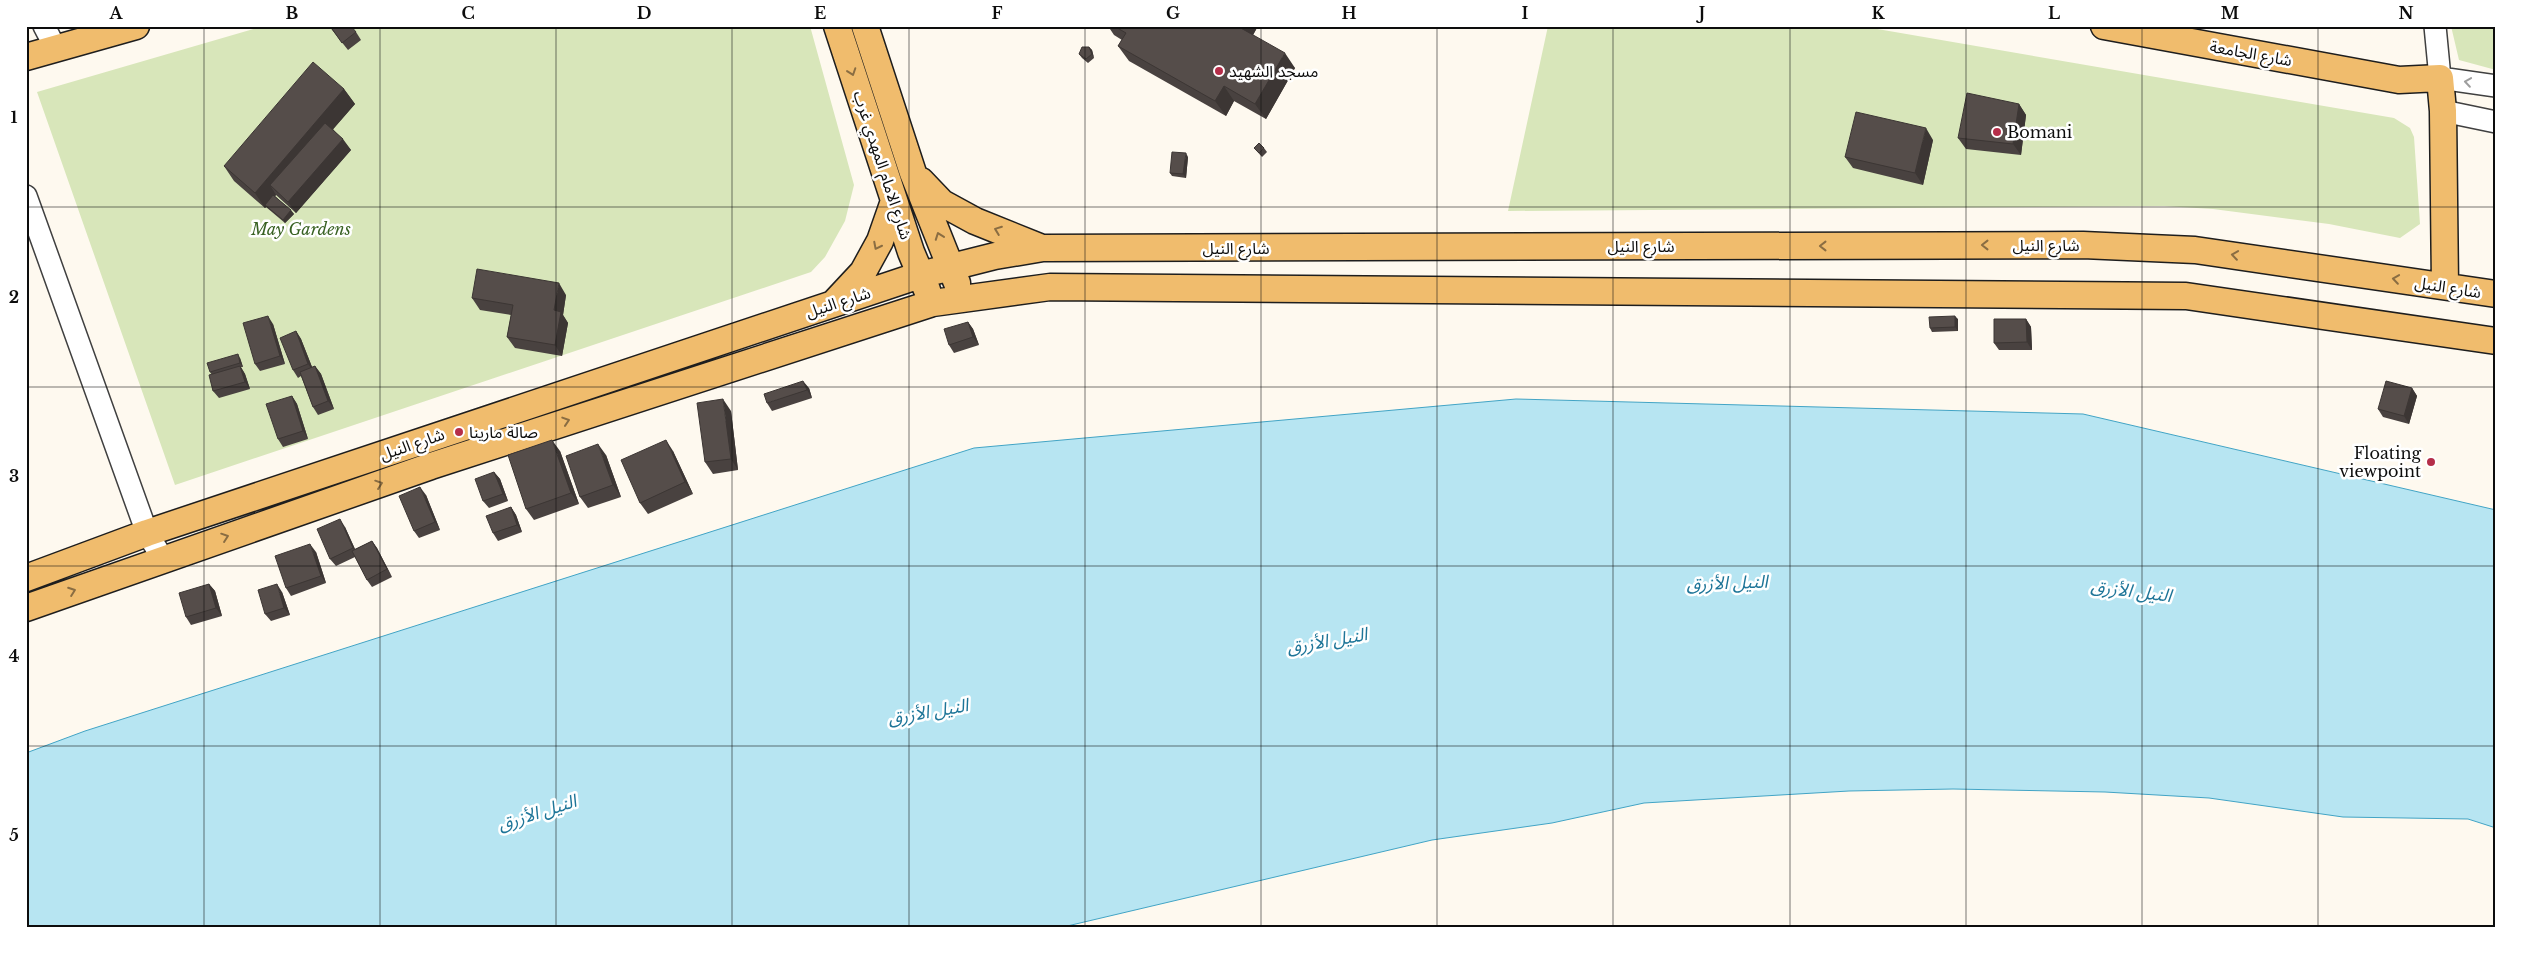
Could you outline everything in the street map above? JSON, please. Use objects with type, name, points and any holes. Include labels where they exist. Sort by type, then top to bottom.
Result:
[{"type":"main road","points":[[26,57],[50,38],[136,26]]},
{"type":"main road","name":"شارع الامام المهدي غرب","points":[[837,26],[894,200],[920,275],[932,303]]},
{"type":"main road","name":"شارع الامام المهدي غرب","points":[[865,26],[913,174],[963,298]]},
{"type":"main road","name":"شارع الجامعة","points":[[2104,26],[2399,80],[2440,78]]},
{"type":"main road","points":[[2440,78],[2443,111],[2445,286]]},
{"type":"main road","name":"شارع الجامعة","points":[[2399,80],[2443,111]]},
{"type":"main road","points":[[913,174],[942,203],[975,222],[1043,248]]},
{"type":"main road","points":[[834,303],[863,272],[880,241],[894,200]]},
{"type":"main road","name":"شارع النيل","points":[[26,578],[147,533],[702,346],[920,275],[994,256],[1043,248],[2083,245],[2195,250],[2496,294]]},
{"type":"main road","points":[[1286,248],[1288,289]]},
{"type":"main road","name":"شارع النيل","points":[[26,608],[431,466],[932,303],[1050,287],[2186,296],[2496,341]]},
{"type":"main road","points":[[702,346],[714,373]]},
{"type":"street","points":[[2435,26],[2440,78],[2496,86]]},
{"type":"street","points":[[2443,111],[2496,122]]},
{"type":"street","points":[[26,196],[147,533],[162,559]]},
{"type":"green space","name":"May Gardens","points":[[264,26],[810,26],[854,185],[845,221],[825,257],[811,272],[175,485],[37,92]]},
{"type":"green space","points":[[1548,26],[1860,26],[2394,118],[2410,128],[2414,137],[2420,224],[2400,238],[2329,224],[2213,209],[2164,206],[1508,211]]},
{"type":"green space","points":[[2451,26],[2496,26],[2496,70],[2459,60]]},
{"type":"water","name":"النيل الأزرق","points":[[1516,399],[2083,414],[2496,510],[2496,828],[2468,819],[2343,817],[2209,798],[2105,792],[1953,789],[1849,791],[1644,803],[1552,823],[1432,840],[1063,927],[26,927],[26,753],[85,731],[974,448]]},
{"type":"building","points":[[330,26],[351,26],[356,32],[342,43]]},
{"type":"building","name":"مسجد الشهيد","points":[[1114,26],[1240,26],[1285,53],[1255,104],[1224,86],[1215,101],[1118,46],[1126,33]]},
{"type":"building","points":[[1082,47],[1089,47],[1092,54],[1086,59],[1079,54]]},
{"type":"building","points":[[313,62],[344,89],[255,193],[224,166]]},
{"type":"building","name":"Bomani","points":[[1967,93],[2019,104],[2013,144],[1958,138]]},
{"type":"building","points":[[1856,112],[1926,128],[1915,173],[1845,157]]},
{"type":"building","points":[[325,123],[343,139],[288,202],[270,185]]},
{"type":"building","points":[[1259,143],[1264,148],[1259,153],[1254,148]]},
{"type":"building","points":[[1172,152],[1186,153],[1183,174],[1170,173]]},
{"type":"building","points":[[273,195],[291,210],[283,220],[265,205]]},
{"type":"building","points":[[477,269],[559,283],[554,310],[561,312],[555,345],[507,337],[513,305],[472,298]]},
{"type":"building","points":[[268,316],[280,356],[255,364],[243,323]]},
{"type":"building","points":[[1955,316],[1955,327],[1930,328],[1929,317]]},
{"type":"building","points":[[1994,319],[2026,319],[2027,342],[1994,343]]},
{"type":"building","points":[[968,322],[973,337],[949,345],[944,329]]},
{"type":"building","points":[[296,331],[308,364],[293,370],[280,338]]},
{"type":"building","points":[[238,354],[240,363],[210,372],[207,363]]},
{"type":"building","points":[[240,366],[245,382],[213,391],[209,375]]},
{"type":"building","points":[[315,366],[328,401],[313,407],[300,372]]},
{"type":"building","points":[[803,381],[807,390],[767,403],[764,394]]},
{"type":"building","points":[[2386,381],[2412,388],[2404,416],[2378,409]]},
{"type":"building","points":[[292,396],[303,431],[278,439],[266,404]]},
{"type":"building","points":[[723,399],[731,459],[705,462],[697,403]]},
{"type":"building","points":[[552,440],[571,493],[526,509],[508,455]]},
{"type":"building","points":[[666,440],[685,482],[640,503],[621,460]]},
{"type":"building","points":[[598,444],[613,485],[580,497],[566,456]]},
{"type":"building","points":[[494,472],[503,494],[483,501],[475,479]]},
{"type":"building","points":[[420,487],[435,522],[414,531],[399,496]]},
{"type":"building","points":[[511,507],[517,525],[493,533],[486,516]]},
{"type":"building","points":[[340,519],[353,548],[330,559],[317,529]]},
{"type":"building","points":[[372,541],[387,569],[367,580],[352,551]]},
{"type":"building","points":[[310,544],[321,576],[286,588],[275,556]]},
{"type":"building","points":[[209,584],[216,608],[186,617],[179,593]]},
{"type":"building","points":[[277,584],[284,608],[265,614],[258,590]]},
{"type":"place","name":"مسجد الشهيد","points":[[1219,71]]},
{"type":"place","name":"Bomani","points":[[1997,132]]},
{"type":"place","name":"صالة مارينا","points":[[459,432]]},
{"type":"place","name":"Floating viewpoint","points":[[2431,462]]}]
